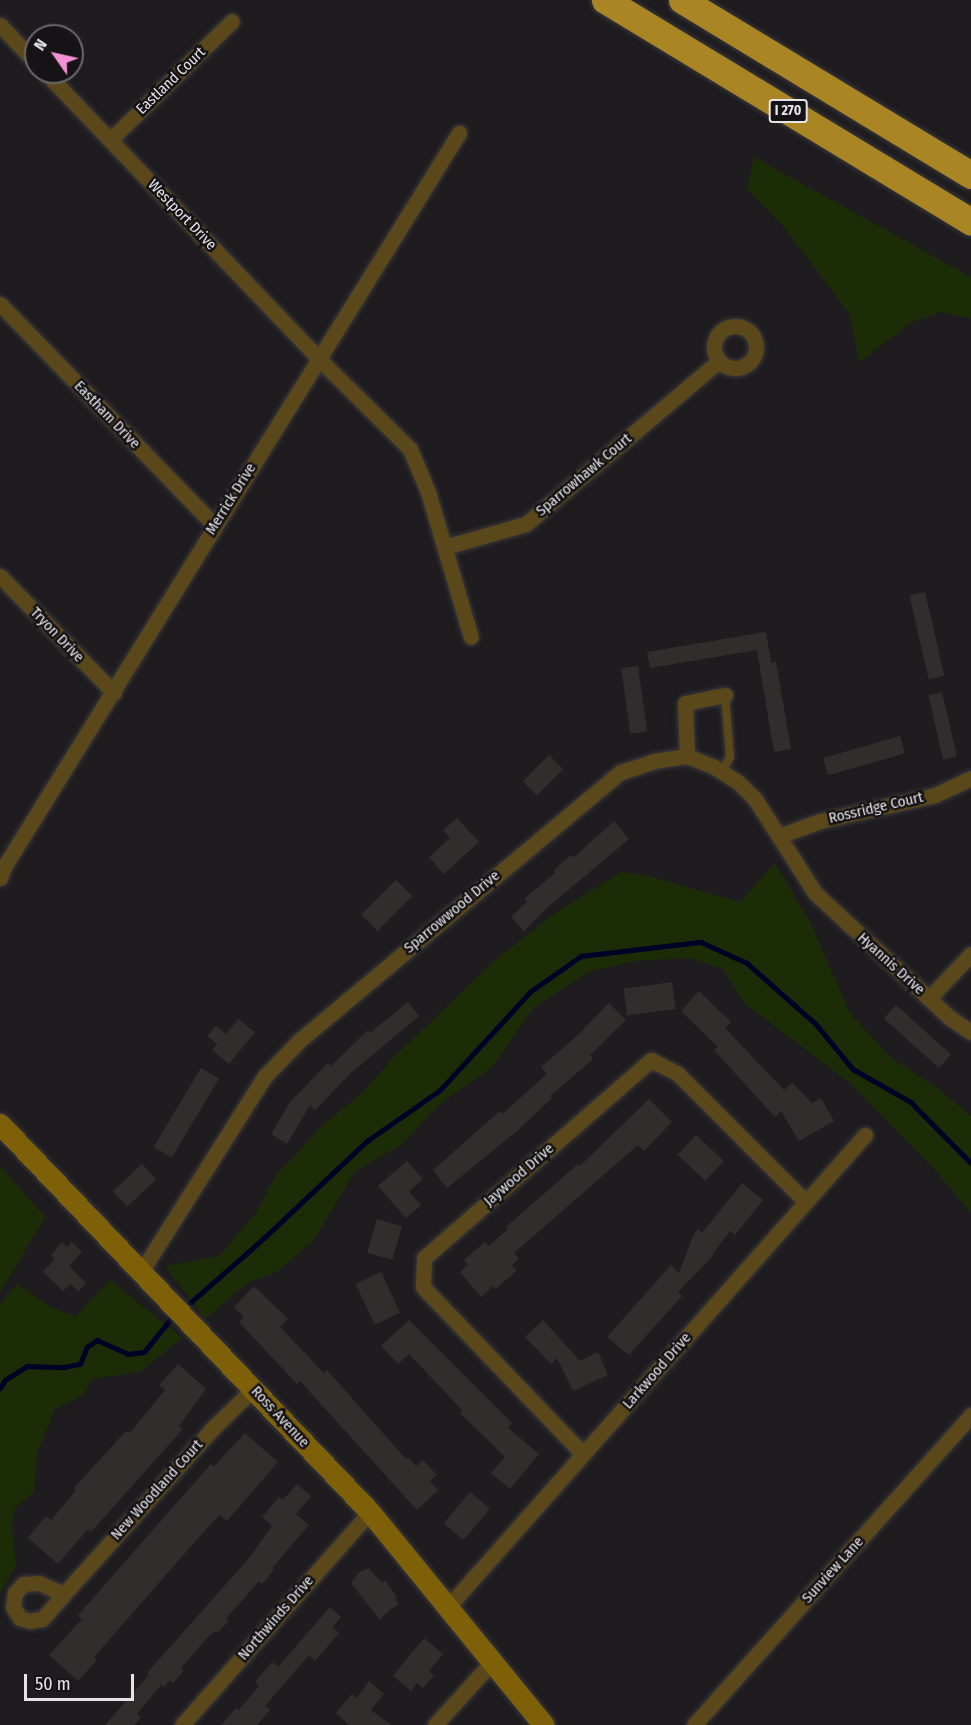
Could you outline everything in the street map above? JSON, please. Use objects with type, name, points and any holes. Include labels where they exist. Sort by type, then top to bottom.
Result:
[{"type":"highway","name":"I 270","points":[[604,0],[971,222]]},
{"type":"highway","name":"I 270","points":[[682,0],[971,175]]},
{"type":"street","name":"Eastland Court","points":[[110,140],[232,21]]},
{"type":"street","points":[[0,25],[24,50]]},
{"type":"street","name":"Westport Drive","points":[[56,84],[318,358]]},
{"type":"street","name":"Merrick Drive","points":[[1,869],[114,693],[318,358],[459,133]]},
{"type":"street","name":"Eastham Drive","points":[[0,304],[215,526]]},
{"type":"street","points":[[318,358],[410,449],[428,492],[471,637]]},
{"type":"street","name":"Sparrowhawk Court","points":[[445,547],[526,524],[719,361]]},
{"type":"street","name":"Tryon Drive","points":[[0,576],[114,693]]},
{"type":"street","points":[[725,695],[685,703],[687,756],[738,782],[755,799],[779,836]]},
{"type":"street","name":"Sparrowwood Drive","points":[[141,1272],[265,1076],[300,1041],[621,772],[654,761],[687,756]]},
{"type":"street","name":"Rossridge Court","points":[[779,836],[820,822],[935,795],[971,778]]},
{"type":"street","name":"Hyannis Drive","points":[[779,836],[815,893],[950,1018],[971,1032]]},
{"type":"street","points":[[929,998],[971,954]]},
{"type":"street","name":"Jaywood Drive","points":[[584,1454],[423,1287],[424,1258],[651,1060],[678,1074],[806,1202]]},
{"type":"street","name":"Ross Avenue","points":[[0,1124],[370,1512],[544,1725]]},
{"type":"street","name":"Larkwood Drive","points":[[448,1607],[865,1136]]},
{"type":"street","name":"New Woodland Court","points":[[64,1594],[212,1429],[254,1389]]},
{"type":"street","name":"Sunview Lane","points":[[694,1725],[971,1415]]},
{"type":"street","name":"Northwinds Drive","points":[[182,1725],[370,1512]]},
{"type":"street","points":[[435,1725],[492,1662]]},
{"type":"lane","points":[[722,772],[730,757],[725,695]]},
{"type":"green space","points":[[754,157],[971,277],[971,319],[941,312],[912,322],[859,362],[849,313],[782,225],[747,189]]},
{"type":"green space","points":[[775,863],[810,922],[850,1013],[891,1058],[937,1088],[971,1116],[971,1213],[936,1171],[850,1083],[744,1003],[723,969],[691,958],[635,961],[591,971],[535,1006],[492,1067],[440,1104],[401,1145],[355,1171],[314,1240],[277,1272],[249,1282],[205,1319],[165,1266],[219,1256],[256,1213],[276,1175],[325,1123],[363,1092],[393,1058],[494,961],[551,916],[621,872],[645,875],[740,902]]},
{"type":"green space","points":[[0,1166],[45,1217],[0,1293]]},
{"type":"green space","points":[[110,1280],[182,1338],[140,1372],[91,1379],[85,1394],[55,1409],[37,1454],[34,1492],[15,1508],[12,1523],[16,1566],[0,1594],[0,1304],[18,1284],[51,1307],[75,1317]]},
{"type":"building","points":[[925,592],[944,676],[929,679],[909,596]]},
{"type":"building","points":[[766,632],[771,663],[776,662],[791,749],[774,752],[757,650],[650,668],[647,652]]},
{"type":"building","points":[[638,666],[647,731],[630,734],[621,668]]},
{"type":"building","points":[[942,692],[957,756],[943,759],[928,695]]},
{"type":"building","points":[[900,736],[905,753],[828,775],[823,758]]},
{"type":"building","points":[[549,755],[563,769],[537,795],[523,781]]},
{"type":"building","points":[[457,818],[479,842],[444,874],[429,857],[450,838],[443,830]]},
{"type":"building","points":[[614,821],[629,839],[548,907],[524,931],[511,917],[527,902],[524,899],[555,873],[554,870],[571,855],[574,857]]},
{"type":"building","points":[[396,880],[412,896],[378,931],[361,915]]},
{"type":"building","points":[[672,982],[676,1009],[627,1016],[623,989]]},
{"type":"building","points":[[699,991],[731,1022],[725,1028],[784,1090],[792,1083],[812,1103],[821,1098],[834,1121],[799,1141],[781,1111],[775,1117],[714,1050],[718,1047],[681,1011]]},
{"type":"building","points":[[408,1002],[419,1016],[352,1072],[315,1110],[310,1105],[287,1144],[271,1134],[290,1102],[328,1063],[331,1066],[368,1030],[370,1033]]},
{"type":"building","points":[[609,1003],[626,1020],[590,1055],[593,1059],[550,1096],[552,1098],[517,1131],[447,1188],[433,1170],[500,1111],[502,1114],[547,1074],[541,1067],[579,1034]]},
{"type":"building","points":[[896,1005],[951,1055],[939,1068],[884,1018]]},
{"type":"building","points":[[238,1019],[255,1032],[229,1064],[212,1050],[217,1044],[207,1036],[216,1026],[226,1034]]},
{"type":"building","points":[[201,1068],[219,1079],[172,1158],[154,1147]]},
{"type":"building","points":[[649,1099],[672,1122],[644,1151],[638,1145],[514,1253],[519,1259],[512,1265],[517,1270],[496,1289],[493,1286],[481,1297],[460,1272],[468,1265],[464,1260],[485,1242],[489,1246],[508,1229],[506,1227],[578,1164],[580,1166]]},
{"type":"building","points":[[696,1135],[724,1161],[705,1181],[678,1155]]},
{"type":"building","points":[[407,1161],[423,1179],[409,1192],[421,1205],[406,1218],[378,1186]]},
{"type":"building","points":[[142,1164],[156,1179],[127,1207],[113,1191]]},
{"type":"building","points":[[742,1183],[763,1200],[735,1235],[730,1231],[712,1255],[714,1255],[678,1292],[682,1296],[629,1355],[607,1337],[671,1265],[679,1273],[693,1236],[698,1229],[702,1233]]},
{"type":"building","points":[[377,1219],[402,1226],[392,1260],[367,1253]]},
{"type":"building","points":[[62,1242],[67,1247],[72,1242],[82,1252],[69,1266],[86,1283],[78,1291],[70,1284],[63,1291],[43,1272],[55,1259],[51,1255]]},
{"type":"building","points":[[381,1272],[400,1313],[375,1325],[356,1284]]},
{"type":"building","points":[[254,1286],[288,1319],[280,1327],[324,1373],[327,1370],[406,1459],[408,1457],[416,1466],[423,1460],[437,1475],[430,1481],[438,1490],[417,1510],[300,1381],[297,1384],[239,1322],[244,1317],[234,1307]]},
{"type":"building","points":[[409,1320],[512,1423],[508,1428],[539,1454],[510,1489],[491,1473],[505,1457],[460,1413],[462,1410],[409,1354],[398,1364],[381,1346]]},
{"type":"building","points":[[543,1320],[580,1361],[598,1352],[608,1375],[573,1391],[557,1358],[551,1364],[525,1337]]},
{"type":"building","points":[[178,1364],[206,1389],[179,1426],[183,1429],[91,1532],[88,1529],[58,1564],[28,1538],[46,1516],[51,1520],[76,1490],[74,1488],[126,1431],[130,1433],[165,1390],[159,1385]]},
{"type":"building","points":[[245,1433],[278,1462],[227,1521],[220,1515],[208,1527],[94,1657],[97,1660],[78,1681],[49,1655],[82,1619],[78,1616],[86,1606],[211,1464],[214,1466]]},
{"type":"building","points":[[297,1484],[311,1496],[296,1514],[309,1525],[272,1568],[274,1570],[262,1584],[259,1581],[226,1618],[229,1621],[218,1632],[215,1631],[207,1638],[181,1668],[184,1671],[173,1683],[170,1680],[164,1687],[161,1685],[137,1714],[141,1717],[134,1725],[105,1725],[149,1675],[147,1673],[249,1558],[272,1526],[262,1517],[279,1497],[283,1500]]},
{"type":"building","points":[[470,1492],[490,1509],[464,1540],[444,1523]]},
{"type":"building","points":[[369,1568],[382,1583],[385,1580],[397,1597],[395,1598],[399,1605],[389,1610],[380,1620],[351,1583],[359,1572]]},
{"type":"building","points":[[330,1607],[341,1617],[333,1627],[339,1633],[315,1661],[309,1655],[265,1706],[270,1710],[257,1725],[221,1725],[236,1708],[239,1710],[259,1686],[255,1682],[272,1662],[278,1667]]},
{"type":"building","points":[[424,1638],[443,1654],[429,1671],[434,1675],[423,1688],[417,1683],[411,1691],[393,1676]]},
{"type":"building","points":[[369,1681],[384,1694],[371,1710],[391,1725],[349,1725],[336,1713],[352,1694],[357,1698]]},
{"type":"waterway","points":[[190,1303],[264,1238],[367,1141],[440,1090],[531,991],[581,956],[701,942],[747,963],[816,1024],[853,1069],[911,1102],[971,1163]]},
{"type":"waterway","points":[[0,1388],[5,1380],[27,1366],[64,1367],[80,1364],[87,1347],[97,1340],[128,1354],[144,1352],[170,1320]]}]
